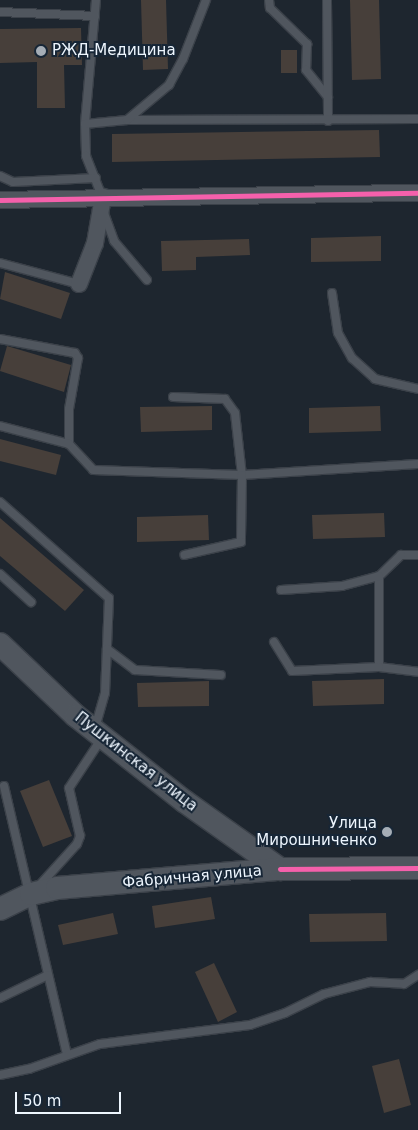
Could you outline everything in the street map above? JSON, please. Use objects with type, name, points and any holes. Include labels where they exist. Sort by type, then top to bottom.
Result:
[{"type":"main road","name":"Пушкинская улица","points":[[0,644],[99,734],[184,801],[280,869]]},
{"type":"main road","name":"Фабричная улица","points":[[0,909],[31,894],[57,888],[280,869],[418,868]]},
{"type":"street","points":[[0,200],[103,196],[418,193]]},
{"type":"street","points":[[79,284],[95,243],[103,196]]},
{"type":"lane","points":[[96,0],[85,124],[86,156],[103,196],[105,218],[114,241],[146,280]]},
{"type":"lane","points":[[127,120],[168,86],[183,59],[206,0]]},
{"type":"lane","points":[[269,0],[270,8],[306,44],[306,70],[328,97]]},
{"type":"lane","points":[[327,0],[328,121]]},
{"type":"lane","points":[[0,12],[95,16]]},
{"type":"lane","points":[[85,124],[127,120],[328,121],[418,119]]},
{"type":"lane","points":[[0,176],[13,182],[96,178]]},
{"type":"lane","points":[[0,263],[79,284]]},
{"type":"lane","points":[[332,293],[338,333],[352,358],[375,379],[418,389]]},
{"type":"lane","points":[[0,338],[74,353],[78,358],[69,409],[69,444]]},
{"type":"lane","points":[[173,397],[225,398],[235,413],[242,475],[241,542],[184,556]]},
{"type":"lane","points":[[0,426],[69,444],[93,470],[242,475],[418,464]]},
{"type":"lane","points":[[0,502],[109,598],[105,693],[99,734],[69,788],[80,836],[77,844],[31,894]]},
{"type":"lane","points":[[281,590],[342,586],[379,576],[401,555],[418,555]]},
{"type":"lane","points":[[0,574],[32,602]]},
{"type":"lane","points":[[379,576],[379,667]]},
{"type":"lane","points":[[274,642],[292,671],[379,667],[418,672]]},
{"type":"lane","points":[[107,649],[135,670],[221,675]]},
{"type":"lane","points":[[4,786],[31,894],[67,1056]]},
{"type":"lane","points":[[0,998],[48,975]]},
{"type":"lane","points":[[0,1075],[67,1056],[100,1044],[250,1025],[286,1013],[324,994],[370,982],[404,984],[418,975]]},
{"type":"building","points":[[141,0],[166,0],[168,69],[143,70]]},
{"type":"building","points":[[350,0],[379,0],[381,79],[352,80]]},
{"type":"building","points":[[81,28],[82,65],[64,65],[65,108],[37,108],[37,62],[0,63],[0,29]]},
{"type":"building","points":[[281,50],[297,50],[297,73],[281,73]]},
{"type":"building","points":[[379,130],[380,157],[112,162],[112,134]]},
{"type":"building","points":[[381,236],[381,261],[311,262],[311,238]]},
{"type":"building","points":[[249,239],[250,255],[196,257],[196,270],[162,271],[161,241]]},
{"type":"building","points":[[5,272],[70,293],[61,319],[0,299]]},
{"type":"building","points":[[7,346],[71,365],[64,392],[0,371]]},
{"type":"building","points":[[212,406],[212,430],[141,432],[140,407]]},
{"type":"building","points":[[380,406],[381,431],[309,433],[309,408]]},
{"type":"building","points":[[0,439],[61,455],[56,475],[0,461]]},
{"type":"building","points":[[384,513],[385,537],[313,539],[312,515]]},
{"type":"building","points":[[208,515],[209,540],[137,542],[137,517]]},
{"type":"building","points":[[0,518],[84,590],[65,611],[0,556]]},
{"type":"building","points":[[384,679],[384,704],[313,706],[312,681]]},
{"type":"building","points":[[209,681],[209,706],[138,707],[137,683]]},
{"type":"building","points":[[49,780],[72,836],[43,847],[20,791]]},
{"type":"building","points":[[211,897],[215,919],[155,928],[152,906]]},
{"type":"building","points":[[113,913],[118,934],[63,945],[58,925]]},
{"type":"building","points":[[386,913],[387,941],[310,942],[309,914]]},
{"type":"building","points":[[214,963],[237,1012],[218,1022],[195,972]]},
{"type":"building","points":[[399,1059],[411,1105],[384,1113],[372,1066]]},
{"type":"cycle path","points":[[0,200],[418,193]]},
{"type":"cycle path","points":[[280,869],[418,868]]},
{"type":"place","name":"РЖД-Медицина","points":[[41,51]]},
{"type":"place","name":"Улица Мирошниченко","points":[[387,832]]}]
